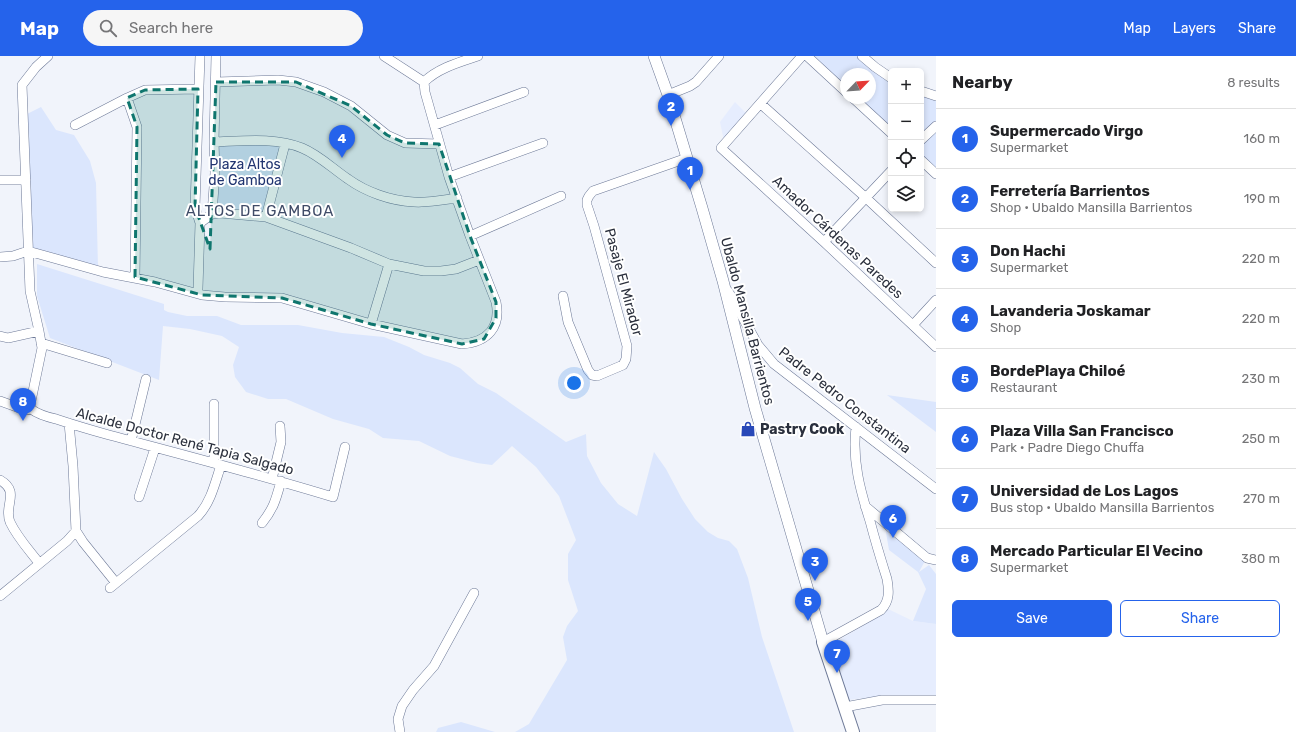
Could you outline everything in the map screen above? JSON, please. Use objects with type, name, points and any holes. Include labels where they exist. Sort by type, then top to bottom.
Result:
[{"type":"main road","name":"Ubaldo Mansilla Barrientos","points":[[823,642],[853,732]]},
{"type":"street","points":[[31,409],[30,402],[42,348],[40,331],[30,290],[22,85],[36,67],[48,56]]},
{"type":"street","points":[[195,293],[198,289],[200,223],[196,207],[200,56]]},
{"type":"street","points":[[212,214],[215,173],[214,142],[216,56]]},
{"type":"street","points":[[384,56],[424,82]]},
{"type":"street","points":[[424,82],[430,76],[438,72],[478,56]]},
{"type":"street","name":"Ubaldo Mansilla Barrientos","points":[[654,56],[668,95],[723,281],[755,408],[823,642]]},
{"type":"street","points":[[668,95],[696,82],[719,56]]},
{"type":"street","points":[[802,56],[761,104],[936,263]]},
{"type":"street","points":[[807,56],[840,86]]},
{"type":"street","points":[[862,56],[888,76]]},
{"type":"street","points":[[216,82],[278,80],[296,82],[324,92],[351,106],[387,135],[405,143],[440,144]]},
{"type":"street","points":[[0,257],[13,256],[28,251],[103,272],[135,277],[202,295],[282,298],[370,324],[462,344],[470,344],[484,339],[493,327],[498,310],[449,177],[425,92],[424,82]]},
{"type":"street","points":[[75,125],[145,90],[198,89]]},
{"type":"street","points":[[435,125],[524,92]]},
{"type":"street","points":[[924,92],[936,96]]},
{"type":"street","points":[[127,98],[137,127],[135,277]]},
{"type":"street","name":"Amador Cárdenas Paredes","points":[[761,104],[721,148],[936,347]]},
{"type":"street","points":[[860,104],[888,130]]},
{"type":"street","points":[[924,137],[936,126]]},
{"type":"street","points":[[214,142],[265,141],[301,148],[314,154],[352,182],[369,191],[385,196],[414,202],[457,198]]},
{"type":"street","points":[[449,177],[543,143]]},
{"type":"street","points":[[266,216],[285,144]]},
{"type":"street","name":"Pasaje El Mirador","points":[[563,296],[568,322],[588,370],[592,375],[597,376],[622,365],[626,359],[627,346],[587,205],[587,200],[593,192],[687,158]]},
{"type":"street","points":[[924,163],[936,174]]},
{"type":"street","points":[[824,242],[888,174]]},
{"type":"street","points":[[0,180],[26,180]]},
{"type":"street","points":[[470,236],[561,196]]},
{"type":"street","points":[[200,223],[212,214],[220,213],[266,216],[389,264],[424,271],[456,269],[479,260]]},
{"type":"street","points":[[370,324],[389,264]]},
{"type":"street","name":"Padre Pedro Constantina","points":[[723,281],[756,341],[774,364],[936,489]]},
{"type":"street","points":[[913,325],[936,300]]},
{"type":"street","points":[[0,336],[8,338],[40,331]]},
{"type":"street","points":[[41,343],[107,363]]},
{"type":"street","points":[[131,441],[146,379]]},
{"type":"street","name":"Alcalde Doctor René Tapia Salgado","points":[[0,401],[25,410],[31,409],[37,413],[155,448],[277,480],[332,497],[345,447]]},
{"type":"street","points":[[69,423],[73,466],[76,531],[113,585],[201,513],[209,501],[218,464],[214,404]]},
{"type":"street","points":[[262,523],[274,505],[281,442],[280,426]]},
{"type":"street","points":[[823,642],[881,610],[884,607],[888,597],[889,589],[887,579],[860,489],[855,458],[856,427]]},
{"type":"street","points":[[139,497],[155,448]]},
{"type":"street","points":[[0,480],[8,486],[11,492],[8,516],[10,523],[21,540],[39,562]]},
{"type":"street","points":[[865,506],[927,558],[936,560]]},
{"type":"street","points":[[0,596],[39,562],[67,541],[76,531]]},
{"type":"street","points":[[400,732],[398,719],[402,706],[413,690],[434,666],[474,593]]},
{"type":"street","points":[[845,707],[882,700],[936,700]]},
{"type":"highlighted area","points":[[216,82],[296,82],[351,106],[387,135],[405,143],[439,144],[470,236],[496,302],[496,318],[484,339],[462,344],[371,324],[282,298],[202,295],[135,277],[137,127],[127,98],[145,90],[198,89],[195,207],[210,249]]},
{"type":"shaded area","points":[[735,102],[748,115],[724,141],[720,122]]},
{"type":"shaded area","points":[[888,609],[913,621],[936,624],[936,695],[881,696],[848,700],[832,648],[841,639]]},
{"type":"green space","points":[[810,56],[860,56],[888,77],[888,128],[862,104],[876,104],[876,68],[840,68],[840,84]]},
{"type":"green space","points":[[924,94],[936,97],[936,172],[924,162]]},
{"type":"green space","points":[[41,107],[56,130],[74,135],[90,161],[96,183],[98,268],[30,249],[25,115]]},
{"type":"green space","name":"Plaza Altos de Gamboa","points":[[261,144],[281,146],[263,211],[217,208],[218,145]]},
{"type":"green space","points":[[37,264],[164,304],[164,310],[168,312],[187,316],[217,316],[241,325],[298,325],[342,333],[384,337],[424,355],[450,363],[460,368],[478,384],[496,393],[566,442],[586,434],[587,456],[601,483],[618,504],[637,516],[654,452],[666,469],[682,499],[695,519],[708,532],[718,538],[729,541],[737,549],[748,578],[762,637],[794,732],[515,732],[529,724],[567,660],[563,637],[567,626],[578,611],[568,580],[568,554],[576,540],[559,496],[536,467],[512,446],[492,465],[477,463],[450,456],[419,441],[383,438],[369,429],[333,419],[286,399],[268,399],[246,392],[235,377],[233,365],[239,347],[222,336],[190,329],[163,326],[159,380],[50,338],[37,296]]},
{"type":"green space","points":[[887,395],[936,402],[936,432]]},
{"type":"green space","points":[[885,527],[926,559],[919,572],[929,565],[936,574],[936,624],[913,621],[926,589],[918,572],[889,550]]},
{"type":"green space","points":[[461,722],[495,732],[436,732],[438,728]]},
{"type":"place","name":"Ferretería Barrientos","points":[[671,126]]},
{"type":"place","name":"Lavanderia Joskamar","points":[[342,158]]},
{"type":"place","name":"Supermercado Virgo","points":[[690,190]]},
{"type":"place","name":"Mercado Particular El Vecino","points":[[23,421]]},
{"type":"place","name":"Pastry Cook","points":[[748,429]]},
{"type":"place","name":"Plaza Villa San Francisco","points":[[893,538]]},
{"type":"place","name":"Don Hachi","points":[[815,581]]},
{"type":"place","name":"BordePlaya Chiloé","points":[[808,621]]},
{"type":"place","name":"Universidad de Los Lagos","points":[[837,673]]},
{"type":"district","name":"ALTOS DE GAMBOA","points":[[260,211]]}]
